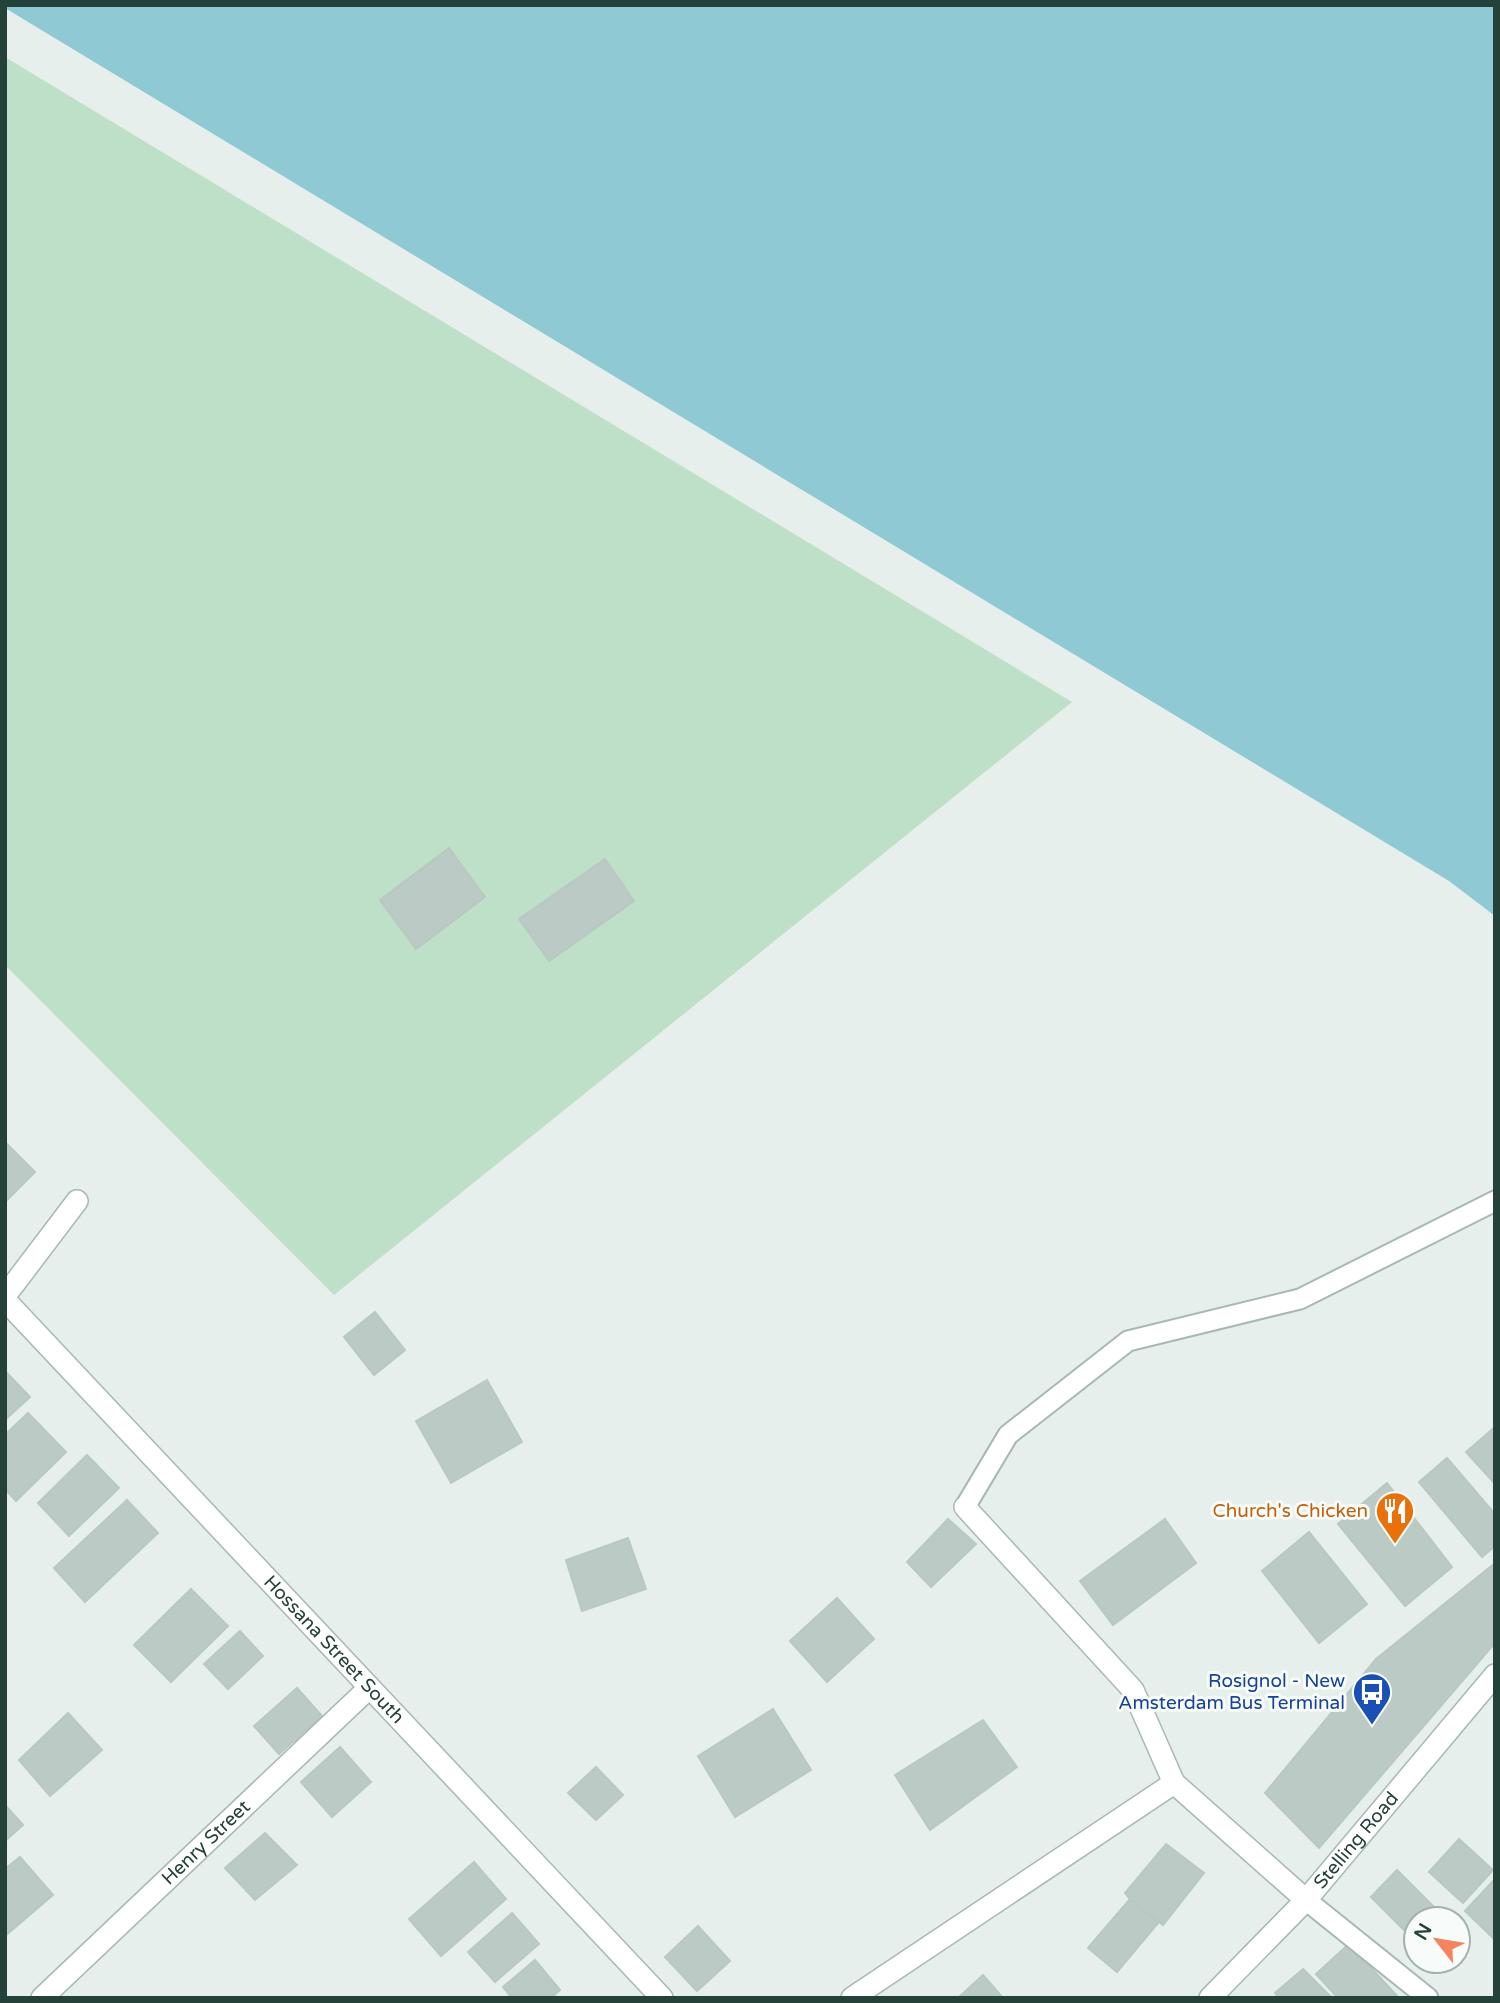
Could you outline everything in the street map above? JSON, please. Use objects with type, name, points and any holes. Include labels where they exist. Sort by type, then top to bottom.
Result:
[{"type":"street","points":[[5,1298],[77,1200]]},
{"type":"street","name":"Hossana Street South","points":[[5,1298],[662,1998]]},
{"type":"street","points":[[965,1507],[1133,1690],[1174,1783],[1306,1900]]},
{"type":"street","name":"Stelling Road","points":[[1210,1998],[1306,1900],[1495,1675]]},
{"type":"street","name":"Henry Street","points":[[42,1998],[369,1688]]},
{"type":"street","points":[[852,1998],[1174,1783]]},
{"type":"lane","points":[[965,1507],[1008,1435],[1128,1341],[1300,1299],[1495,1201]]},
{"type":"lane","points":[[1306,1900],[1428,1998]]},
{"type":"green space","points":[[5,57],[1072,702],[334,1295],[5,965]]},
{"type":"water","points":[[5,5],[1495,5],[1495,916],[1449,881],[5,8]]},
{"type":"building","points":[[449,848],[485,897],[416,949],[380,900]]},
{"type":"building","points":[[605,859],[634,901],[549,961],[519,919]]},
{"type":"building","points":[[5,1142],[35,1172],[5,1202]]},
{"type":"building","points":[[375,1312],[405,1350],[374,1375],[344,1337]]},
{"type":"building","points":[[5,1371],[30,1397],[5,1420]]},
{"type":"building","points":[[487,1380],[522,1442],[451,1483],[416,1421]]},
{"type":"building","points":[[28,1413],[66,1452],[16,1501],[5,1489],[5,1435]]},
{"type":"building","points":[[1495,1427],[1495,1484],[1466,1452]]},
{"type":"building","points":[[87,1455],[119,1488],[69,1536],[38,1503]]},
{"type":"building","points":[[1447,1458],[1495,1514],[1495,1546],[1482,1557],[1419,1482]]},
{"type":"building","name":"Church's Chicken","points":[[1387,1483],[1452,1567],[1405,1606],[1338,1524]]},
{"type":"building","points":[[127,1500],[158,1533],[85,1602],[54,1568]]},
{"type":"building","points":[[948,1519],[976,1544],[931,1587],[907,1562]]},
{"type":"building","points":[[1165,1519],[1196,1563],[1113,1625],[1080,1581]]},
{"type":"building","points":[[1309,1532],[1367,1604],[1319,1643],[1262,1571]]},
{"type":"building","points":[[628,1538],[646,1589],[582,1611],[566,1560]]},
{"type":"building","name":"Rosignol - New Amsterdam Bus Terminal","points":[[1495,1563],[1495,1643],[1319,1848],[1265,1793],[1376,1659]]},
{"type":"building","points":[[191,1589],[228,1626],[171,1682],[134,1645]]},
{"type":"building","points":[[837,1598],[874,1639],[827,1682],[790,1641]]},
{"type":"building","points":[[240,1631],[263,1656],[228,1689],[204,1664]]},
{"type":"building","points":[[297,1688],[322,1716],[279,1754],[254,1726]]},
{"type":"building","points":[[773,1709],[811,1770],[735,1817],[698,1756]]},
{"type":"building","points":[[68,1713],[102,1750],[50,1796],[19,1760]]},
{"type":"building","points":[[983,1720],[1017,1767],[930,1830],[895,1775]]},
{"type":"building","points":[[340,1747],[371,1782],[332,1817],[301,1782]]},
{"type":"building","points":[[596,1767],[623,1795],[596,1820],[568,1793]]},
{"type":"building","points":[[5,1805],[23,1825],[5,1841]]},
{"type":"building","points":[[265,1833],[297,1865],[255,1900],[225,1868]]},
{"type":"building","points":[[1459,1839],[1493,1870],[1463,1903],[1429,1872]]},
{"type":"building","points":[[1166,1844],[1204,1873],[1163,1925],[1125,1893]]},
{"type":"building","points":[[20,1857],[53,1895],[5,1936],[5,1869]]},
{"type":"building","points":[[474,1862],[506,1899],[441,1956],[409,1919]]},
{"type":"building","points":[[1397,1870],[1432,1905],[1402,1905],[1402,1928],[1371,1897]]},
{"type":"building","points":[[1493,1881],[1495,1883],[1495,1940],[1472,1918],[1471,1905]]},
{"type":"building","points":[[1130,1899],[1158,1923],[1117,1972],[1088,1948]]},
{"type":"building","points":[[512,1913],[539,1944],[495,1982],[468,1952]]},
{"type":"building","points":[[698,1926],[730,1961],[697,1991],[665,1957]]},
{"type":"building","points":[[1349,1944],[1399,1998],[1338,1998],[1316,1974]]},
{"type":"building","points":[[535,1960],[560,1990],[551,1998],[512,1998],[503,1987]]},
{"type":"building","points":[[1303,1969],[1329,1998],[1279,1998],[1275,1993]]},
{"type":"building","points":[[983,1975],[1003,1998],[958,1998]]},
{"type":"place","name":"Church's Chicken","points":[[1395,1545]]},
{"type":"place","name":"Rosignol - New Amsterdam Bus Terminal","points":[[1372,1726]]}]
